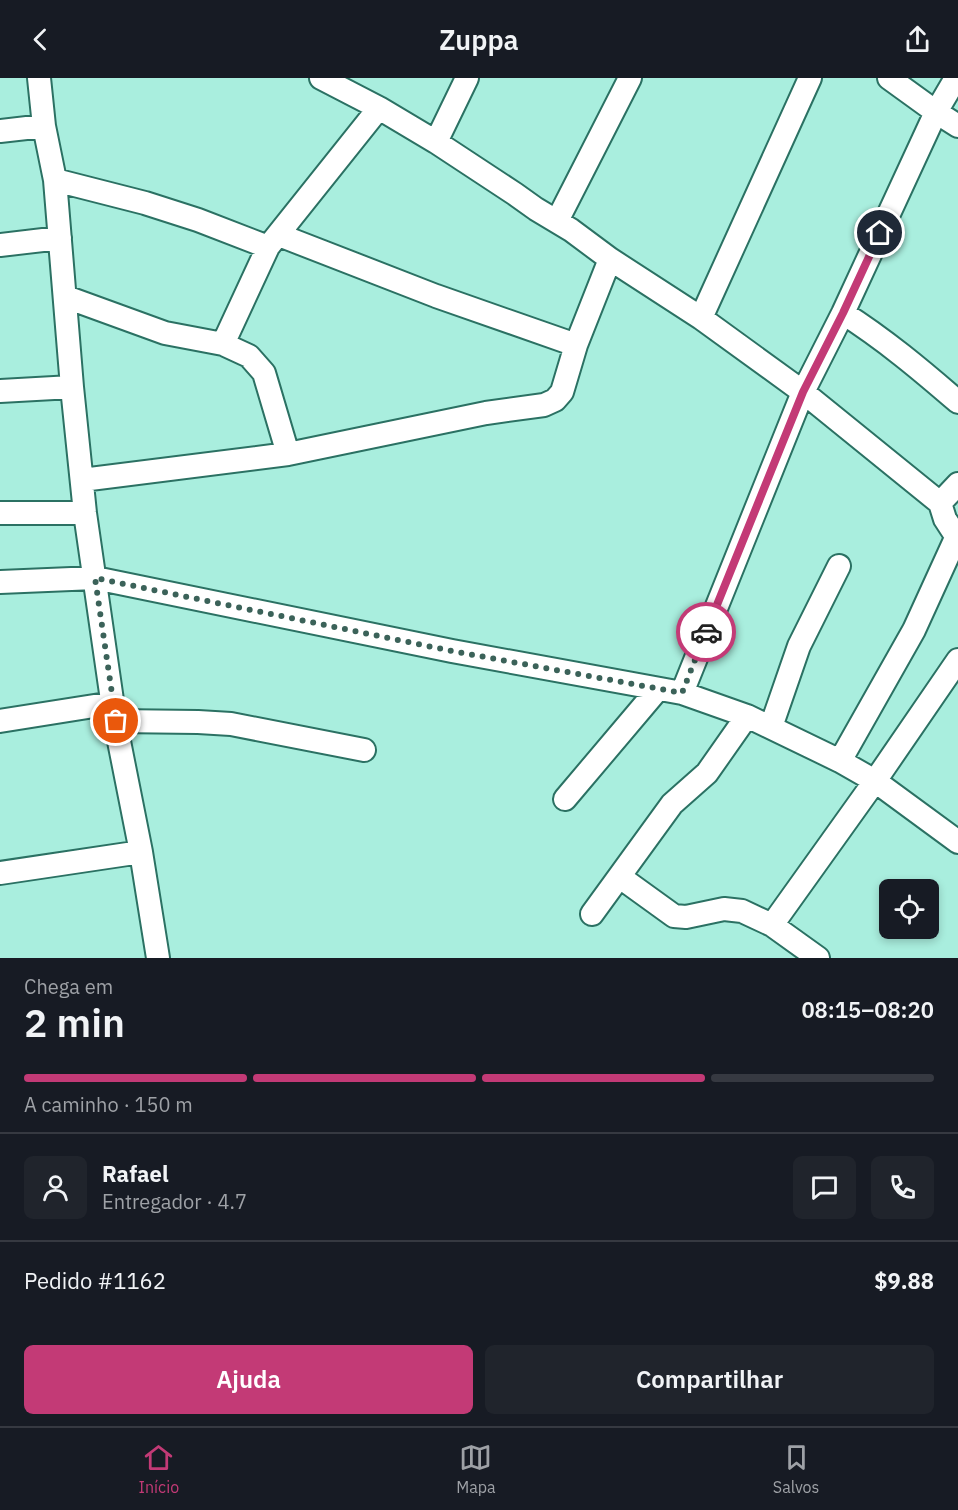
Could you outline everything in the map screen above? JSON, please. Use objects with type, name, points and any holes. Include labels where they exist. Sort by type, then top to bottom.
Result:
[{"type":"street","points":[[39,78],[44,126],[56,180],[72,387],[86,513],[114,712],[141,852],[158,958]]},
{"type":"street","points":[[321,78],[379,108],[436,142],[536,209],[572,230],[610,259],[701,318],[803,392],[940,503],[945,519],[957,539],[914,630],[840,761]]},
{"type":"street","points":[[436,142],[467,78]]},
{"type":"street","points":[[556,221],[630,78]]},
{"type":"street","points":[[701,318],[810,78]]},
{"type":"street","points":[[889,78],[958,126]]},
{"type":"street","points":[[682,693],[803,392],[843,313],[936,112],[956,78]]},
{"type":"street","points":[[223,344],[274,241],[379,108]]},
{"type":"street","points":[[0,131],[44,126]]},
{"type":"street","points":[[56,180],[145,203],[274,241],[576,345]]},
{"type":"street","points":[[0,245],[60,238]]},
{"type":"street","points":[[82,480],[288,454],[486,412],[544,405],[555,400],[562,392],[576,345],[610,259]]},
{"type":"street","points":[[66,297],[165,333],[223,344],[249,356],[264,373],[288,454]]},
{"type":"street","points":[[843,313],[873,332],[958,402]]},
{"type":"street","points":[[0,391],[72,387]]},
{"type":"street","points":[[940,503],[958,484]]},
{"type":"street","points":[[0,513],[86,513]]},
{"type":"street","points":[[771,727],[800,646],[838,566]]},
{"type":"street","points":[[0,582],[95,578],[452,651],[682,693],[747,716],[840,761],[875,781],[958,842]]},
{"type":"street","points":[[772,925],[958,660]]},
{"type":"street","points":[[565,799],[658,689]]},
{"type":"street","points":[[0,721],[114,712],[231,724],[364,750]]},
{"type":"street","points":[[592,914],[672,804],[706,773],[747,716]]},
{"type":"street","points":[[0,873],[141,852]]},
{"type":"street","points":[[620,877],[675,916],[686,917],[724,909],[742,911],[772,925],[818,958]]},
{"type":"way so far","points":[[116,721],[95,578],[452,651],[682,693],[706,632]]},
{"type":"route","points":[[706,632],[803,392],[880,233]]}]
